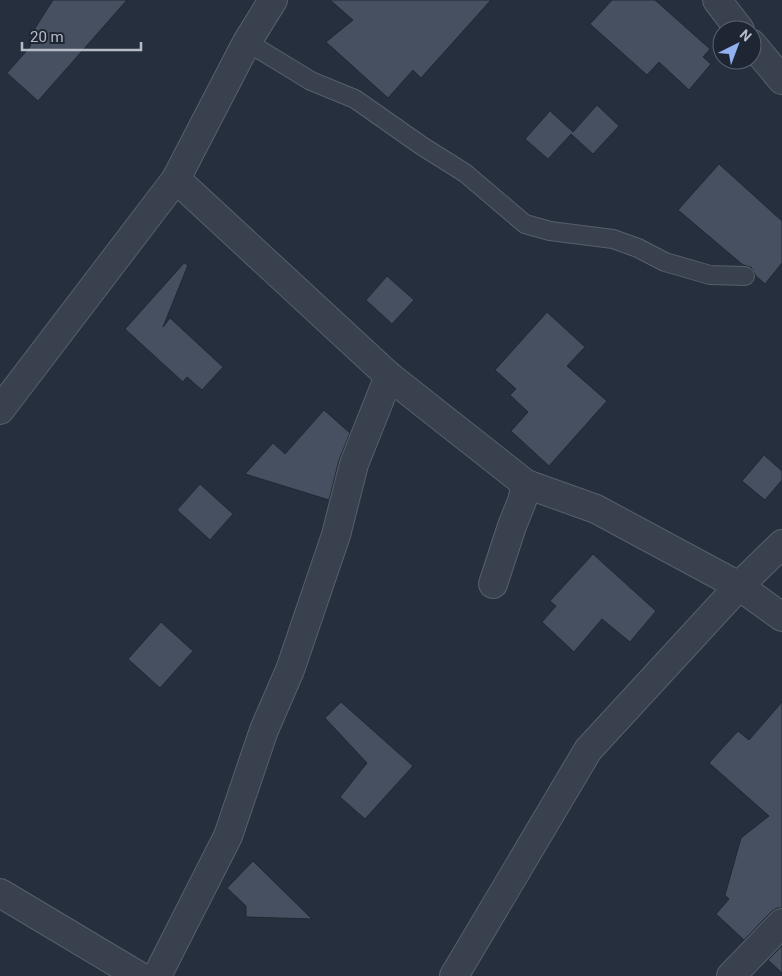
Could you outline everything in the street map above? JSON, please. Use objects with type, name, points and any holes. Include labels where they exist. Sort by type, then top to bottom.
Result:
[{"type":"street","points":[[0,410],[176,179],[246,42],[273,0]]},
{"type":"street","points":[[707,0],[730,20]]},
{"type":"street","points":[[717,0],[732,20]]},
{"type":"street","points":[[762,56],[782,80]]},
{"type":"street","points":[[176,179],[389,376],[526,484],[596,509],[739,586],[782,617]]},
{"type":"street","points":[[157,976],[228,836],[264,730],[290,670],[336,535],[354,464],[389,376]]},
{"type":"street","points":[[493,584],[522,501],[526,484]]},
{"type":"street","points":[[454,976],[588,750],[739,586],[782,544]]},
{"type":"street","points":[[0,893],[139,976]]},
{"type":"street","points":[[731,976],[782,923]]},
{"type":"lane","points":[[246,42],[311,81],[355,99],[422,146],[465,173],[525,224],[550,232],[613,239],[638,248],[665,262],[710,275],[744,276]]},
{"type":"building","points":[[53,0],[127,0],[38,101],[7,73],[30,47],[32,33]]},
{"type":"building","points":[[330,0],[491,0],[421,78],[413,70],[388,98],[326,42],[353,20]]},
{"type":"building","points":[[612,0],[655,0],[710,49],[703,57],[711,64],[689,90],[659,62],[647,75],[590,24]]},
{"type":"building","points":[[597,105],[619,126],[593,154],[571,134],[548,159],[525,139],[550,111],[573,132]]},
{"type":"building","points":[[719,164],[782,221],[782,263],[765,284],[756,276],[751,267],[743,265],[678,210]]},
{"type":"building","points":[[184,263],[188,265],[163,327],[170,318],[223,367],[202,390],[187,377],[183,382],[125,329]]},
{"type":"building","points":[[387,276],[414,300],[392,324],[366,300]]},
{"type":"building","points":[[547,312],[585,347],[567,366],[607,401],[549,466],[511,431],[528,412],[510,395],[516,389],[495,370]]},
{"type":"building","points":[[324,410],[350,433],[339,460],[329,500],[245,474],[273,443],[285,454]]},
{"type":"building","points":[[764,455],[782,471],[782,480],[765,500],[742,481]]},
{"type":"building","points":[[200,484],[233,514],[210,540],[177,510]]},
{"type":"building","points":[[593,554],[656,611],[630,642],[602,619],[574,652],[542,622],[556,606],[550,601]]},
{"type":"building","points":[[161,622],[193,651],[160,688],[128,659]]},
{"type":"building","points":[[341,702],[413,766],[365,819],[340,797],[367,763],[325,718]]},
{"type":"building","points":[[782,702],[782,908],[777,908],[771,912],[744,940],[716,914],[729,899],[725,895],[741,838],[769,816],[709,763],[738,731],[749,740]]},
{"type":"building","points":[[253,861],[312,919],[246,917],[246,906],[227,888]]},
{"type":"building","points":[[782,946],[782,973],[768,960]]}]
